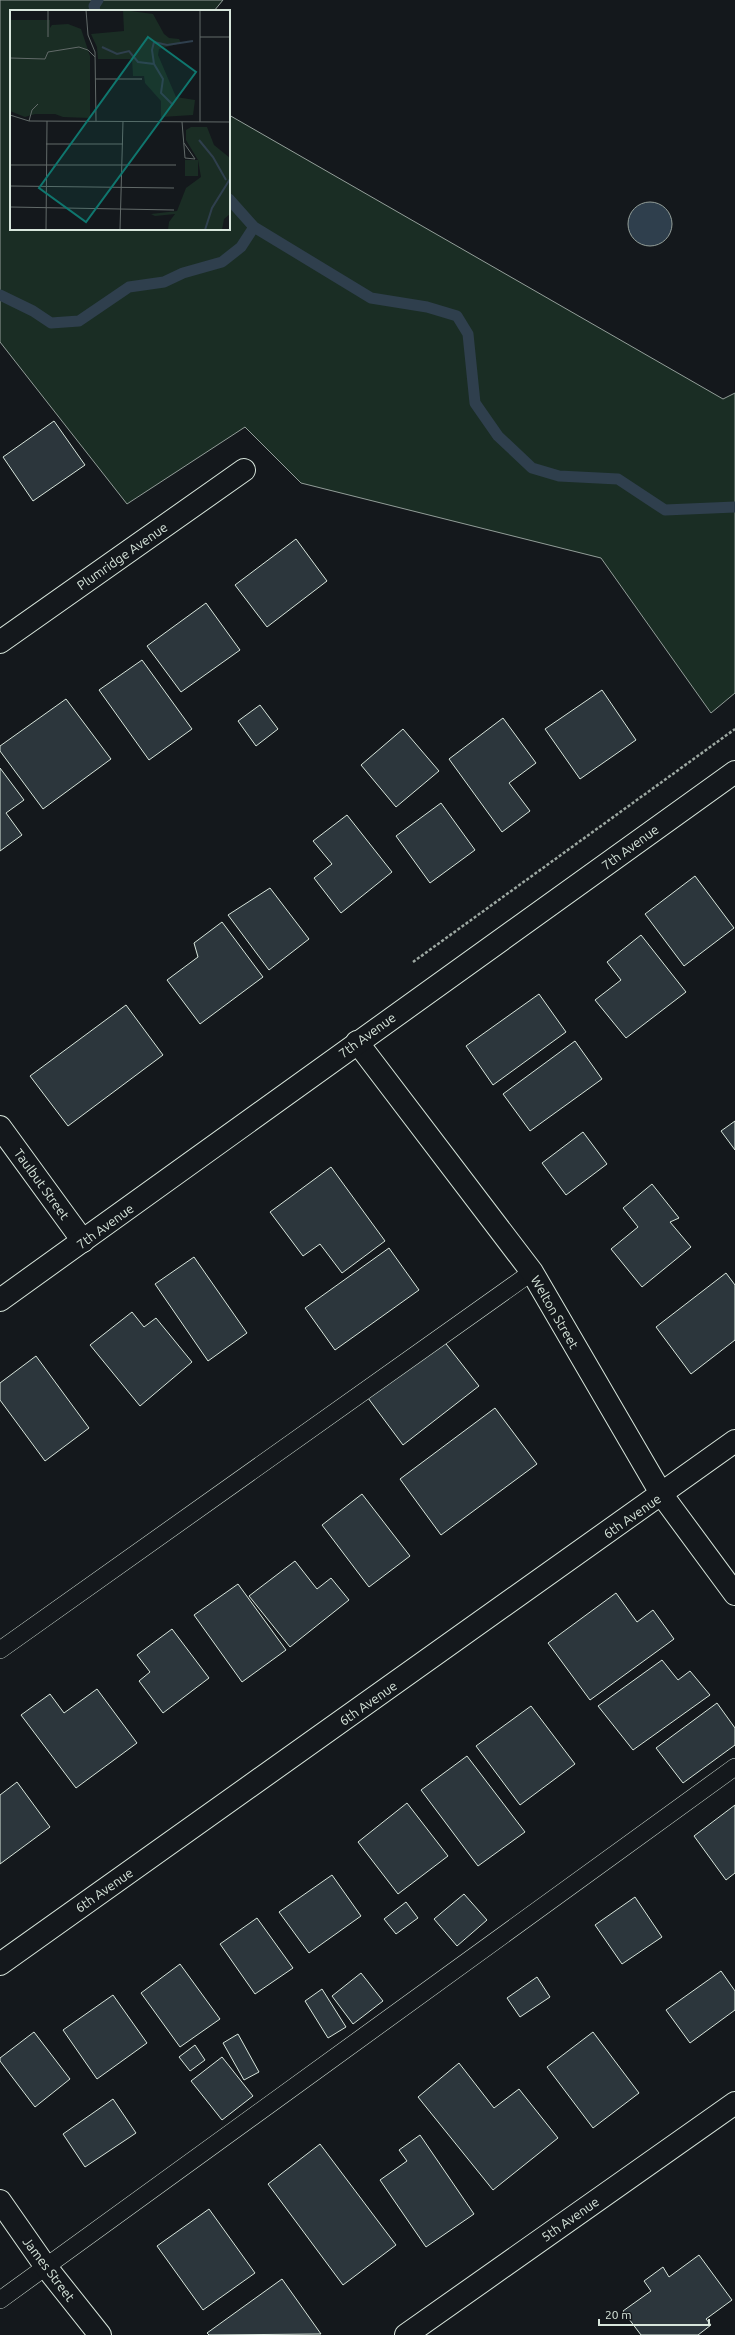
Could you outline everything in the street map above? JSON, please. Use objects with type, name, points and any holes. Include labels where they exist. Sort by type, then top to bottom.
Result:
[{"type":"street","name":"Plumridge Avenue","points":[[0,642],[244,470]]},
{"type":"street","name":"7th Avenue","points":[[0,1300],[735,772]]},
{"type":"street","name":"Welton Street","points":[[358,1042],[532,1272],[662,1495],[735,1594]]},
{"type":"street","name":"Taulbut Street","points":[[0,1127],[83,1241]]},
{"type":"street","name":"6th Avenue","points":[[0,1964],[662,1495],[735,1441]]},
{"type":"street","name":"5th Avenue","points":[[406,2335],[735,2103]]},
{"type":"street","name":"James Street","points":[[0,2201],[46,2267],[100,2335]]},
{"type":"lane","points":[[0,1650],[532,1272]]},
{"type":"lane","points":[[0,2300],[735,1767]]},
{"type":"green space","points":[[0,0],[223,0],[215,10],[10,10],[10,230],[230,230],[230,116],[723,399],[735,393],[735,693],[711,713],[601,558],[301,483],[245,427],[127,504],[0,342]]},
{"type":"water","points":[[650,202],[662,206],[668,212],[672,224],[668,236],[662,242],[650,246],[638,242],[632,236],[628,224],[632,212],[638,206]]},
{"type":"building","points":[[54,421],[85,465],[33,501],[3,457]]},
{"type":"building","points":[[296,539],[327,581],[267,627],[235,585]]},
{"type":"building","points":[[206,603],[240,650],[181,692],[147,646]]},
{"type":"building","points":[[142,660],[192,729],[149,760],[99,690]]},
{"type":"building","points":[[602,690],[636,740],[580,779],[545,729]]},
{"type":"building","points":[[66,699],[111,759],[43,809],[0,751],[0,746]]},
{"type":"building","points":[[260,705],[278,729],[256,746],[238,721]]},
{"type":"building","points":[[503,718],[536,763],[509,783],[530,811],[502,832],[449,759]]},
{"type":"building","points":[[403,729],[439,771],[396,807],[361,765]]},
{"type":"building","points":[[0,768],[24,800],[6,813],[22,835],[0,851]]},
{"type":"building","points":[[441,803],[475,850],[430,883],[396,836]]},
{"type":"building","points":[[347,815],[392,872],[341,913],[314,878],[332,864],[313,841]]},
{"type":"building","points":[[695,876],[734,928],[684,966],[645,914]]},
{"type":"building","points":[[270,888],[309,939],[269,970],[228,915]]},
{"type":"building","points":[[222,922],[263,977],[200,1024],[167,980],[198,957],[194,943]]},
{"type":"building","points":[[641,935],[686,992],[626,1038],[595,1000],[621,980],[607,962]]},
{"type":"building","points":[[539,994],[566,1032],[493,1085],[466,1046]]},
{"type":"building","points":[[126,1005],[163,1055],[68,1126],[30,1076]]},
{"type":"building","points":[[575,1041],[602,1079],[530,1131],[503,1094]]},
{"type":"building","points":[[735,1121],[735,1150],[721,1131]]},
{"type":"building","points":[[583,1132],[607,1164],[566,1195],[542,1163]]},
{"type":"building","points":[[331,1167],[385,1241],[342,1273],[320,1244],[303,1256],[270,1212]]},
{"type":"building","points":[[652,1184],[679,1218],[670,1222],[691,1247],[642,1287],[611,1249],[638,1227],[623,1208]]},
{"type":"building","points":[[389,1248],[419,1290],[335,1350],[305,1308]]},
{"type":"building","points":[[194,1257],[247,1333],[208,1361],[155,1284]]},
{"type":"building","points":[[726,1273],[735,1285],[735,1340],[691,1374],[656,1327]]},
{"type":"building","points":[[132,1312],[144,1327],[156,1318],[192,1362],[140,1406],[90,1345]]},
{"type":"building","points":[[443,1340],[479,1386],[403,1445],[368,1398]]},
{"type":"building","points":[[36,1356],[89,1428],[45,1461],[0,1400],[0,1383]]},
{"type":"building","points":[[495,1408],[537,1464],[441,1535],[400,1479]]},
{"type":"building","points":[[362,1494],[410,1556],[369,1587],[322,1525]]},
{"type":"building","points":[[295,1561],[317,1589],[331,1578],[349,1600],[290,1647],[249,1596]]},
{"type":"building","points":[[238,1584],[286,1650],[242,1682],[194,1615]]},
{"type":"building","points":[[616,1593],[637,1622],[653,1610],[674,1639],[590,1700],[548,1643]]},
{"type":"building","points":[[172,1629],[209,1678],[163,1713],[139,1681],[150,1672],[137,1655]]},
{"type":"building","points":[[662,1660],[678,1680],[690,1671],[710,1695],[633,1750],[598,1706]]},
{"type":"building","points":[[97,1689],[137,1743],[76,1788],[21,1715],[50,1694],[64,1713]]},
{"type":"building","points":[[717,1703],[735,1728],[735,1745],[683,1783],[656,1748]]},
{"type":"building","points":[[531,1706],[575,1764],[520,1805],[476,1746]]},
{"type":"building","points":[[467,1756],[525,1832],[478,1866],[421,1790]]},
{"type":"building","points":[[17,1782],[50,1827],[0,1864],[0,1795]]},
{"type":"building","points":[[407,1803],[448,1856],[398,1894],[358,1842]]},
{"type":"building","points":[[735,1805],[735,1873],[726,1880],[694,1836]]},
{"type":"building","points":[[332,1875],[361,1916],[309,1953],[279,1912]]},
{"type":"building","points":[[464,1894],[487,1920],[457,1946],[434,1919]]},
{"type":"building","points":[[635,1897],[662,1937],[622,1964],[595,1925]]},
{"type":"building","points":[[406,1902],[418,1918],[396,1934],[384,1919]]},
{"type":"building","points":[[257,1918],[293,1968],[255,1994],[220,1944]]},
{"type":"building","points":[[180,1964],[220,2019],[180,2047],[141,1993]]},
{"type":"building","points":[[721,1971],[735,1991],[735,2010],[690,2043],[666,2010]]},
{"type":"building","points":[[361,1973],[383,2001],[353,2024],[332,1996]]},
{"type":"building","points":[[537,1977],[550,1997],[520,2017],[507,1998]]},
{"type":"building","points":[[322,1989],[346,2027],[328,2038],[305,2001]]},
{"type":"building","points":[[113,1995],[147,2043],[97,2079],[63,2030]]},
{"type":"building","points":[[34,2032],[70,2079],[35,2107],[0,2061],[0,2058]]},
{"type":"building","points":[[593,2032],[639,2093],[593,2128],[547,2067]]},
{"type":"building","points":[[238,2034],[259,2072],[244,2080],[223,2043]]},
{"type":"building","points":[[195,2045],[205,2060],[190,2071],[179,2057]]},
{"type":"building","points":[[222,2057],[253,2096],[222,2120],[191,2081]]},
{"type":"building","points":[[459,2063],[494,2108],[519,2089],[558,2138],[493,2190],[418,2097]]},
{"type":"building","points":[[113,2099],[136,2133],[85,2167],[63,2134]]},
{"type":"building","points":[[420,2135],[474,2214],[426,2247],[380,2180],[407,2161],[399,2150]]},
{"type":"building","points":[[320,2144],[396,2245],[343,2285],[268,2184]]},
{"type":"building","points":[[209,2209],[255,2273],[203,2310],[157,2246]]},
{"type":"building","points":[[699,2255],[732,2300],[706,2319],[711,2325],[698,2335],[641,2335],[623,2311],[651,2291],[644,2281],[663,2267],[669,2277]]},
{"type":"building","points":[[282,2279],[321,2334],[209,2335],[207,2333]]},
{"type":"waterway","points":[[95,10],[94,6],[98,0]]},
{"type":"waterway","points":[[230,200],[254,227]]},
{"type":"waterway","points":[[0,295],[33,311],[51,323],[79,321],[129,287],[164,282],[183,273],[222,262],[241,247],[254,227],[371,298],[427,307],[457,316],[468,334],[475,403],[498,436],[532,468],[559,476],[618,479],[665,510],[735,507]]}]
